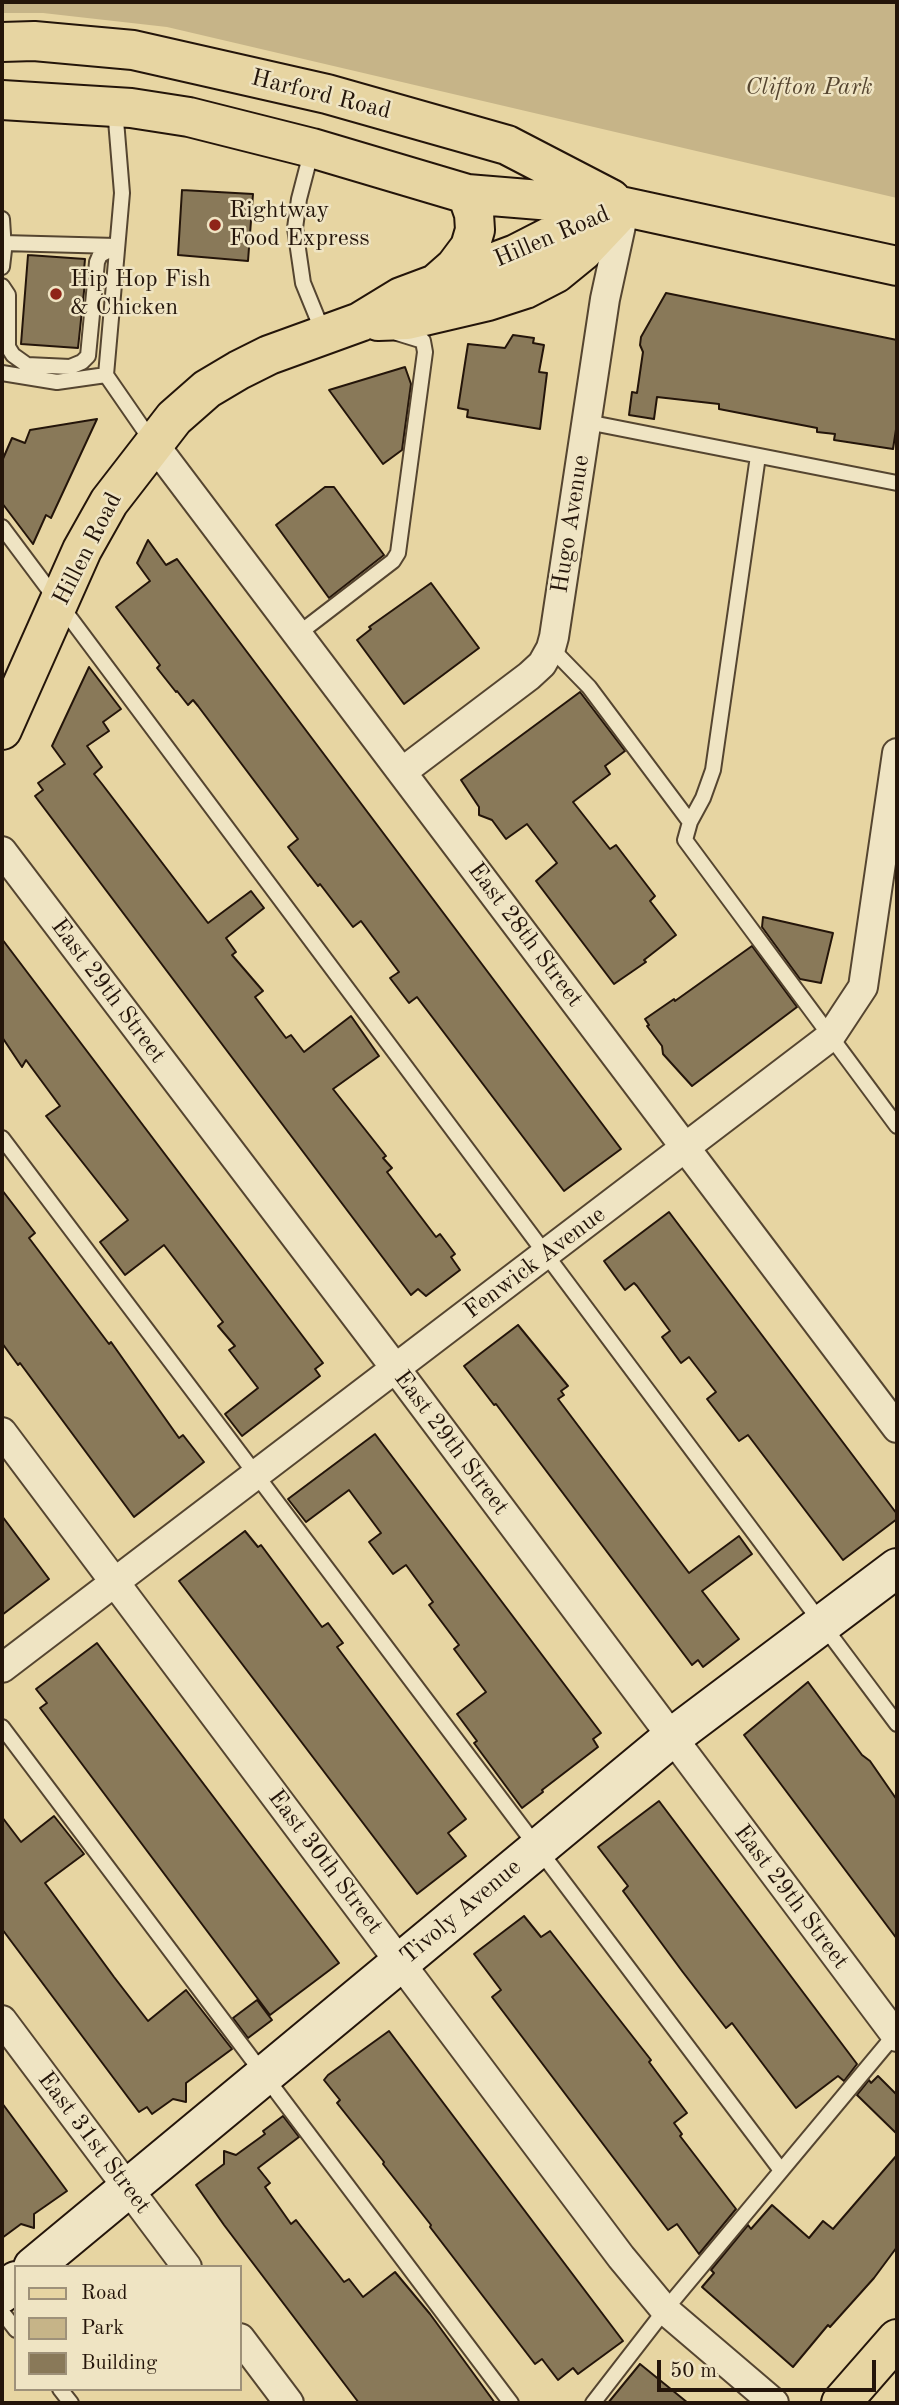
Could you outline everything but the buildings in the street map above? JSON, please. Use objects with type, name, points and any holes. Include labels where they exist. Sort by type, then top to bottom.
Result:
[{"type":"main road","name":"Harford Road","points":[[2,42],[34,41],[133,50],[327,94],[507,145],[625,207]]},
{"type":"main road","name":"Harford Road","points":[[2,100],[114,107],[189,117],[312,148],[467,194],[625,207],[897,266]]},
{"type":"main road","points":[[436,283],[455,267],[470,247],[475,230],[467,194]]},
{"type":"main road","name":"Hillen Road","points":[[2,730],[82,550],[109,502],[174,418],[207,389],[269,355],[360,322],[401,297],[516,254],[561,232],[625,207]]},
{"type":"main road","name":"Hillen Road","points":[[360,322],[407,320],[488,301],[525,289],[556,273],[583,251],[625,207]]},
{"type":"main road","points":[[841,2403],[897,2339]]},
{"type":"street","name":"Hugo Avenue","points":[[401,772],[529,676],[542,664],[551,648],[605,299],[625,207]]},
{"type":"street","name":"East 28th Street","points":[[153,443],[897,1428]]},
{"type":"street","name":"Fenwick Avenue","points":[[2,1668],[830,1037],[863,987],[897,753]]},
{"type":"street","name":"East 29th Street","points":[[2,851],[396,1369],[896,2035]]},
{"type":"street","name":"East 30th Street","points":[[2,1432],[621,2257],[665,2309],[774,2403]]},
{"type":"street","name":"Tivoly Avenue","points":[[35,2265],[671,1738],[897,1568]]},
{"type":"street","name":"East 31st Street","points":[[2,2020],[186,2265]]},
{"type":"street","points":[[242,2341],[289,2403]]},
{"type":"lane","points":[[114,107],[122,193],[106,375],[153,443]]},
{"type":"lane","points":[[312,148],[299,199],[295,228],[303,282],[324,335]]},
{"type":"lane","points":[[2,219],[2,267]]},
{"type":"lane","points":[[4,243],[117,246]]},
{"type":"lane","points":[[2,286],[8,295],[8,346],[13,355],[27,365],[69,367],[82,362],[88,356],[97,262],[100,255],[117,246]]},
{"type":"lane","points":[[298,634],[393,561],[398,553],[425,352],[423,341],[360,322]]},
{"type":"lane","points":[[2,373],[57,382],[106,375]]},
{"type":"lane","points":[[587,422],[897,482]]},
{"type":"lane","points":[[758,456],[713,770],[685,840],[897,1126]]},
{"type":"lane","points":[[2,527],[897,1724]]},
{"type":"lane","points":[[551,648],[589,687],[690,822]]},
{"type":"lane","points":[[2,1138],[780,2169]]},
{"type":"lane","points":[[2,1727],[511,2403]]},
{"type":"lane","points":[[593,2403],[665,2309],[780,2169],[896,2035]]},
{"type":"lane","points":[[2,2312],[14,2327]]},
{"type":"green space","name":"Clifton Park","points":[[2,2],[897,2],[897,198],[167,27],[43,13],[2,13]]},
{"type":"place","name":"Rightway Food Express","points":[[215,225]]},
{"type":"place","name":"Hip Hop Fish & Chicken","points":[[56,294]]}]
